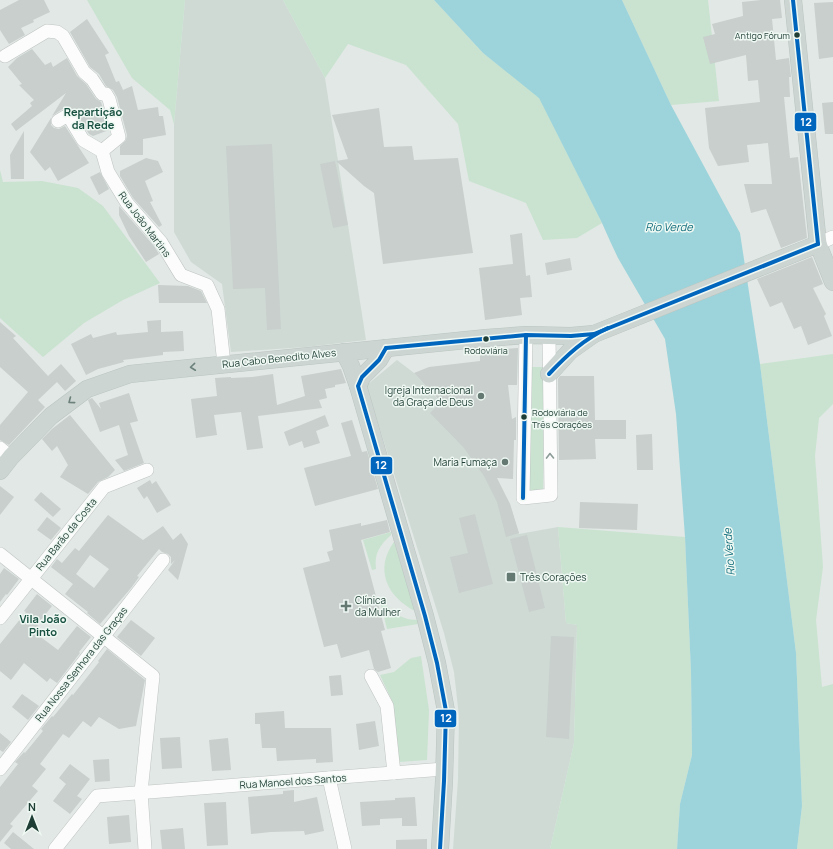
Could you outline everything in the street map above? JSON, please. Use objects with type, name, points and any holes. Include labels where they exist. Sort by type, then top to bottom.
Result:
[{"type":"main road","points":[[794,0],[825,240],[833,282]]},
{"type":"main road","points":[[549,374],[570,351],[599,332],[825,240]]},
{"type":"main road","name":"Rua Cabo Benedito Alves","points":[[0,471],[6,453],[87,389],[130,374],[349,351],[526,335],[571,336],[599,332]]},
{"type":"main road","points":[[358,386],[362,378],[379,360],[386,348]]},
{"type":"main road","points":[[349,351],[370,368]]},
{"type":"main road","points":[[349,351],[352,366],[416,582],[437,663],[446,711],[440,849]]},
{"type":"street","points":[[5,56],[47,31],[57,32],[63,36],[84,72],[92,79],[102,94],[106,94],[109,99],[119,137],[102,151],[83,140],[68,115],[58,121]]},
{"type":"street","name":"Rua João Martins","points":[[102,151],[108,172],[127,203],[161,242],[181,275],[207,285],[218,309],[224,364]]},
{"type":"street","points":[[526,335],[523,498],[551,495],[549,335]]},
{"type":"street","name":"Rua Barão da Costa","points":[[0,618],[104,487],[147,470]]},
{"type":"street","points":[[0,554],[153,676],[142,792],[145,849]]},
{"type":"street","name":"Rua Nossa Senhora das Graças","points":[[0,769],[163,560]]},
{"type":"street","points":[[371,676],[386,706],[394,773]]},
{"type":"street","name":"Rua Manoel dos Santos","points":[[55,849],[97,796],[444,769]]},
{"type":"street","points":[[329,778],[345,849]]},
{"type":"shaded area","points":[[185,0],[283,0],[325,78],[366,340],[306,347],[231,352],[222,284],[191,262],[174,232],[174,124]]},
{"type":"shaded area","points":[[397,360],[414,373],[468,432],[510,504],[519,534],[558,527],[566,623],[577,625],[574,743],[550,849],[453,849],[458,780],[459,716],[454,672],[444,633],[367,385]]},
{"type":"green space","points":[[87,0],[185,0],[174,124],[170,110],[132,78]]},
{"type":"green space","points":[[283,0],[434,0],[483,53],[539,97],[602,223],[577,238],[543,240],[526,203],[469,181],[458,124],[406,65],[348,44],[325,78]]},
{"type":"green space","points":[[622,0],[708,0],[719,101],[671,105]]},
{"type":"green space","points":[[0,170],[3,182],[42,181],[78,188],[103,206],[160,283],[123,300],[84,323],[43,357],[0,318]]},
{"type":"green space","points":[[833,354],[833,404],[819,418],[815,456],[823,567],[816,620],[822,687],[833,684],[833,849],[797,849],[802,806],[796,653],[760,364]]},
{"type":"green space","points":[[530,367],[544,367],[543,493],[529,493]]},
{"type":"green space","points":[[558,527],[685,537],[691,672],[692,755],[680,804],[677,849],[550,849],[574,743],[577,625],[566,623]]},
{"type":"green space","points":[[391,532],[391,535],[384,542],[377,554],[376,569],[372,570],[363,540]]},
{"type":"green space","points":[[394,542],[415,611],[397,598],[386,581],[384,572],[385,562],[388,552]]},
{"type":"green space","points":[[379,597],[395,613],[411,620],[417,620],[418,624],[387,629]]},
{"type":"green space","points":[[421,656],[429,710],[427,760],[399,762],[393,703],[380,675],[394,672],[411,658]]},
{"type":"water","name":"Rio Verde","points":[[434,0],[622,0],[671,105],[740,233],[760,364],[796,653],[802,806],[797,849],[677,849],[680,804],[692,755],[691,672],[685,537],[676,414],[665,339],[618,258],[539,98],[483,53]]},
{"type":"building","points":[[19,0],[44,0],[50,12],[33,20],[34,22],[21,28],[25,35],[9,44],[0,30],[0,10]]},
{"type":"building","points":[[780,0],[782,18],[772,19],[776,60],[789,58],[791,77],[789,77],[790,97],[784,97],[790,158],[798,157],[807,238],[781,248],[766,209],[751,213],[744,184],[772,184],[768,143],[747,145],[749,162],[718,166],[709,148],[705,108],[760,102],[758,80],[748,81],[746,55],[710,64],[703,37],[715,34],[712,24],[743,16],[742,2]]},
{"type":"building","points":[[833,2],[833,57],[819,59],[814,3]]},
{"type":"building","points":[[87,19],[109,53],[105,55],[116,82],[119,81],[123,90],[132,86],[138,110],[158,107],[159,116],[163,116],[166,135],[143,139],[143,155],[120,155],[120,146],[126,140],[127,135],[117,97],[113,90],[106,86],[99,74],[90,67],[70,32]]},
{"type":"building","points":[[32,49],[45,65],[51,62],[53,67],[67,58],[77,76],[86,84],[96,99],[101,102],[109,130],[93,136],[89,134],[75,111],[68,107],[52,116],[66,93],[16,131],[11,124],[32,106],[30,103],[34,100],[19,85],[22,84],[8,67],[17,58]]},
{"type":"building","points":[[833,102],[833,134],[825,134],[822,103]]},
{"type":"building","points":[[379,108],[384,147],[412,146],[414,160],[458,158],[473,253],[383,264],[374,193],[336,161],[348,159],[332,115]]},
{"type":"building","points":[[51,118],[51,125],[54,128],[59,129],[65,126],[89,163],[58,181],[50,167],[45,171],[30,152]]},
{"type":"building","points":[[24,131],[24,179],[11,179],[10,155]]},
{"type":"building","points":[[272,144],[281,329],[267,330],[265,288],[233,289],[226,146]]},
{"type":"building","points":[[146,158],[158,161],[163,172],[145,181],[153,201],[150,202],[162,225],[159,227],[133,198],[120,176],[120,171]]},
{"type":"building","points":[[335,161],[348,225],[333,228],[320,164]]},
{"type":"building","points":[[100,172],[109,189],[99,195],[90,177]]},
{"type":"building","points":[[119,206],[154,246],[159,254],[146,262],[129,236],[119,215]]},
{"type":"building","points":[[522,233],[526,276],[530,275],[532,297],[520,298],[522,315],[485,320],[479,268],[513,264],[510,235]]},
{"type":"building","points":[[812,257],[823,284],[813,288],[826,314],[824,316],[832,336],[808,345],[801,326],[794,329],[782,302],[770,307],[757,279]]},
{"type":"building","points":[[570,258],[572,270],[547,275],[545,263]]},
{"type":"building","points":[[158,285],[188,286],[201,291],[207,303],[159,303]]},
{"type":"building","points":[[161,320],[161,332],[183,331],[184,351],[163,352],[163,355],[123,360],[124,362],[98,369],[86,375],[71,344],[91,334],[93,338],[116,332],[117,335],[148,332],[147,321]]},
{"type":"building","points":[[0,322],[16,336],[13,338],[48,376],[61,364],[76,381],[65,391],[57,382],[38,400],[45,407],[9,445],[0,440],[0,425],[28,392],[0,367]]},
{"type":"building","points":[[518,348],[517,385],[508,385],[512,419],[516,417],[513,479],[497,478],[510,504],[519,533],[506,537],[497,502],[484,476],[464,448],[430,413],[441,402],[414,373],[429,367],[480,361],[480,351]]},
{"type":"building","points":[[341,369],[346,383],[325,389],[327,398],[319,400],[322,408],[258,416],[263,448],[247,450],[241,412],[214,415],[217,435],[196,438],[191,399],[217,396],[215,378],[252,377],[273,374],[277,405],[305,396],[301,376]]},
{"type":"building","points":[[560,376],[594,376],[595,420],[626,420],[626,439],[595,439],[596,459],[559,460],[558,379]]},
{"type":"building","points":[[129,393],[138,421],[130,423],[144,463],[124,471],[115,460],[128,455],[119,425],[100,432],[88,400],[92,398],[101,409],[99,403]]},
{"type":"building","points":[[70,415],[115,470],[108,477],[98,482],[88,494],[60,477],[68,465],[57,446],[52,451],[42,439]]},
{"type":"building","points":[[325,415],[329,426],[316,431],[320,443],[304,448],[302,441],[289,446],[284,432]]},
{"type":"building","points":[[352,420],[362,452],[367,451],[378,489],[315,506],[304,468],[351,456],[341,423]]},
{"type":"building","points":[[652,434],[653,470],[637,470],[636,435]]},
{"type":"building","points":[[150,480],[152,484],[156,481],[171,505],[157,513],[147,496],[144,499],[137,488]]},
{"type":"building","points":[[0,486],[14,497],[0,515]]},
{"type":"building","points":[[41,492],[61,509],[53,517],[34,500]]},
{"type":"building","points":[[580,502],[638,504],[637,530],[579,528]]},
{"type":"building","points":[[475,514],[493,584],[459,593],[450,557],[468,553],[459,518]]},
{"type":"building","points":[[108,515],[143,540],[163,526],[173,540],[181,533],[188,544],[178,580],[168,570],[175,560],[171,564],[171,557],[159,549],[137,576],[139,577],[131,588],[100,624],[87,613],[88,612],[65,594],[73,584],[51,567],[57,559],[62,563],[75,548],[79,551]],"holes":[[[90,555],[109,569],[94,588],[76,574]]]},
{"type":"building","points":[[47,517],[61,528],[51,540],[37,530]]},
{"type":"building","name":"Clínica da Mulher","points":[[387,520],[390,532],[361,540],[385,630],[381,631],[391,668],[378,672],[374,669],[369,650],[341,658],[337,644],[324,647],[303,568],[330,561],[327,552],[333,550],[329,530],[361,523],[361,526]]},
{"type":"building","points":[[527,535],[545,608],[529,612],[510,539]]},
{"type":"building","points":[[4,568],[19,579],[0,602],[0,574]]},
{"type":"building","points":[[37,594],[52,606],[37,625],[39,626],[34,632],[58,650],[77,626],[91,637],[57,683],[50,678],[47,682],[24,663],[11,680],[0,671],[0,644],[26,612],[24,611]]},
{"type":"building","points":[[131,620],[155,638],[141,656],[117,637]]},
{"type":"building","points":[[551,636],[574,637],[569,739],[546,737]]},
{"type":"building","points":[[107,649],[145,680],[136,726],[119,729],[99,717],[91,727],[83,721],[69,738],[63,734],[40,764],[46,769],[32,786],[38,791],[10,824],[13,826],[0,842],[0,787],[18,764],[15,762],[24,752],[25,753],[43,731],[41,729],[52,716],[53,717],[72,694],[73,695],[99,662],[98,661]]},
{"type":"building","points":[[341,675],[343,695],[331,696],[329,676]]},
{"type":"building","points":[[22,694],[39,706],[28,720],[12,707]]},
{"type":"building","points":[[284,711],[285,728],[331,728],[333,762],[316,763],[316,759],[277,761],[276,748],[262,748],[260,724],[255,724],[255,713]]},
{"type":"building","points":[[375,721],[379,746],[359,750],[356,724]]},
{"type":"building","points":[[0,733],[11,742],[3,752],[0,750]]},
{"type":"building","points":[[180,737],[182,768],[162,769],[160,738]]},
{"type":"building","points":[[228,738],[231,770],[212,771],[209,740]]},
{"type":"building","points":[[109,759],[110,781],[95,782],[93,760]]},
{"type":"building","points":[[70,764],[90,779],[77,796],[82,799],[70,814],[53,801],[66,784],[59,778]]},
{"type":"building","points":[[294,790],[294,802],[317,797],[324,831],[305,835],[304,831],[251,834],[248,797],[283,794],[283,791]]},
{"type":"building","points":[[415,797],[417,826],[402,826],[402,818],[380,819],[380,825],[362,826],[360,802]]},
{"type":"building","points":[[226,802],[228,845],[207,846],[204,803]]},
{"type":"building","points":[[129,815],[131,842],[109,844],[107,817]]},
{"type":"building","points":[[183,828],[185,849],[162,849],[160,830]]},
{"type":"building","points":[[13,832],[34,849],[11,849],[4,843]]},
{"type":"building","points":[[427,839],[427,849],[396,849],[396,840]]},
{"type":"transit line","name":"12","points":[[793,0],[818,244]]},
{"type":"transit line","name":"12","points":[[386,348],[526,335],[571,336],[594,334],[818,244]]},
{"type":"transit line","name":"12","points":[[549,374],[576,348],[591,337],[608,328]]},
{"type":"transit line","name":"12","points":[[523,498],[526,335]]},
{"type":"transit line","name":"12","points":[[386,348],[379,360],[362,377],[358,386],[425,616],[437,663],[446,711],[440,849]]},
{"type":"place","name":"Antigo Fórum","points":[[797,35]]},
{"type":"place","name":"Rodoviária","points":[[486,339]]},
{"type":"place","name":"Igreja Internacional da Graça de Deus","points":[[481,396]]},
{"type":"place","name":"Rodoviária de Três Corações","points":[[524,417]]},
{"type":"place","name":"Maria Fumaça","points":[[505,462]]},
{"type":"place","name":"Três Corações","points":[[511,577]]},
{"type":"place","name":"Clínica da Mulher","points":[[346,606]]},
{"type":"district","name":"Repartição da Rede","points":[[93,118]]},
{"type":"district","name":"Vila João Pinto","points":[[43,625]]}]
